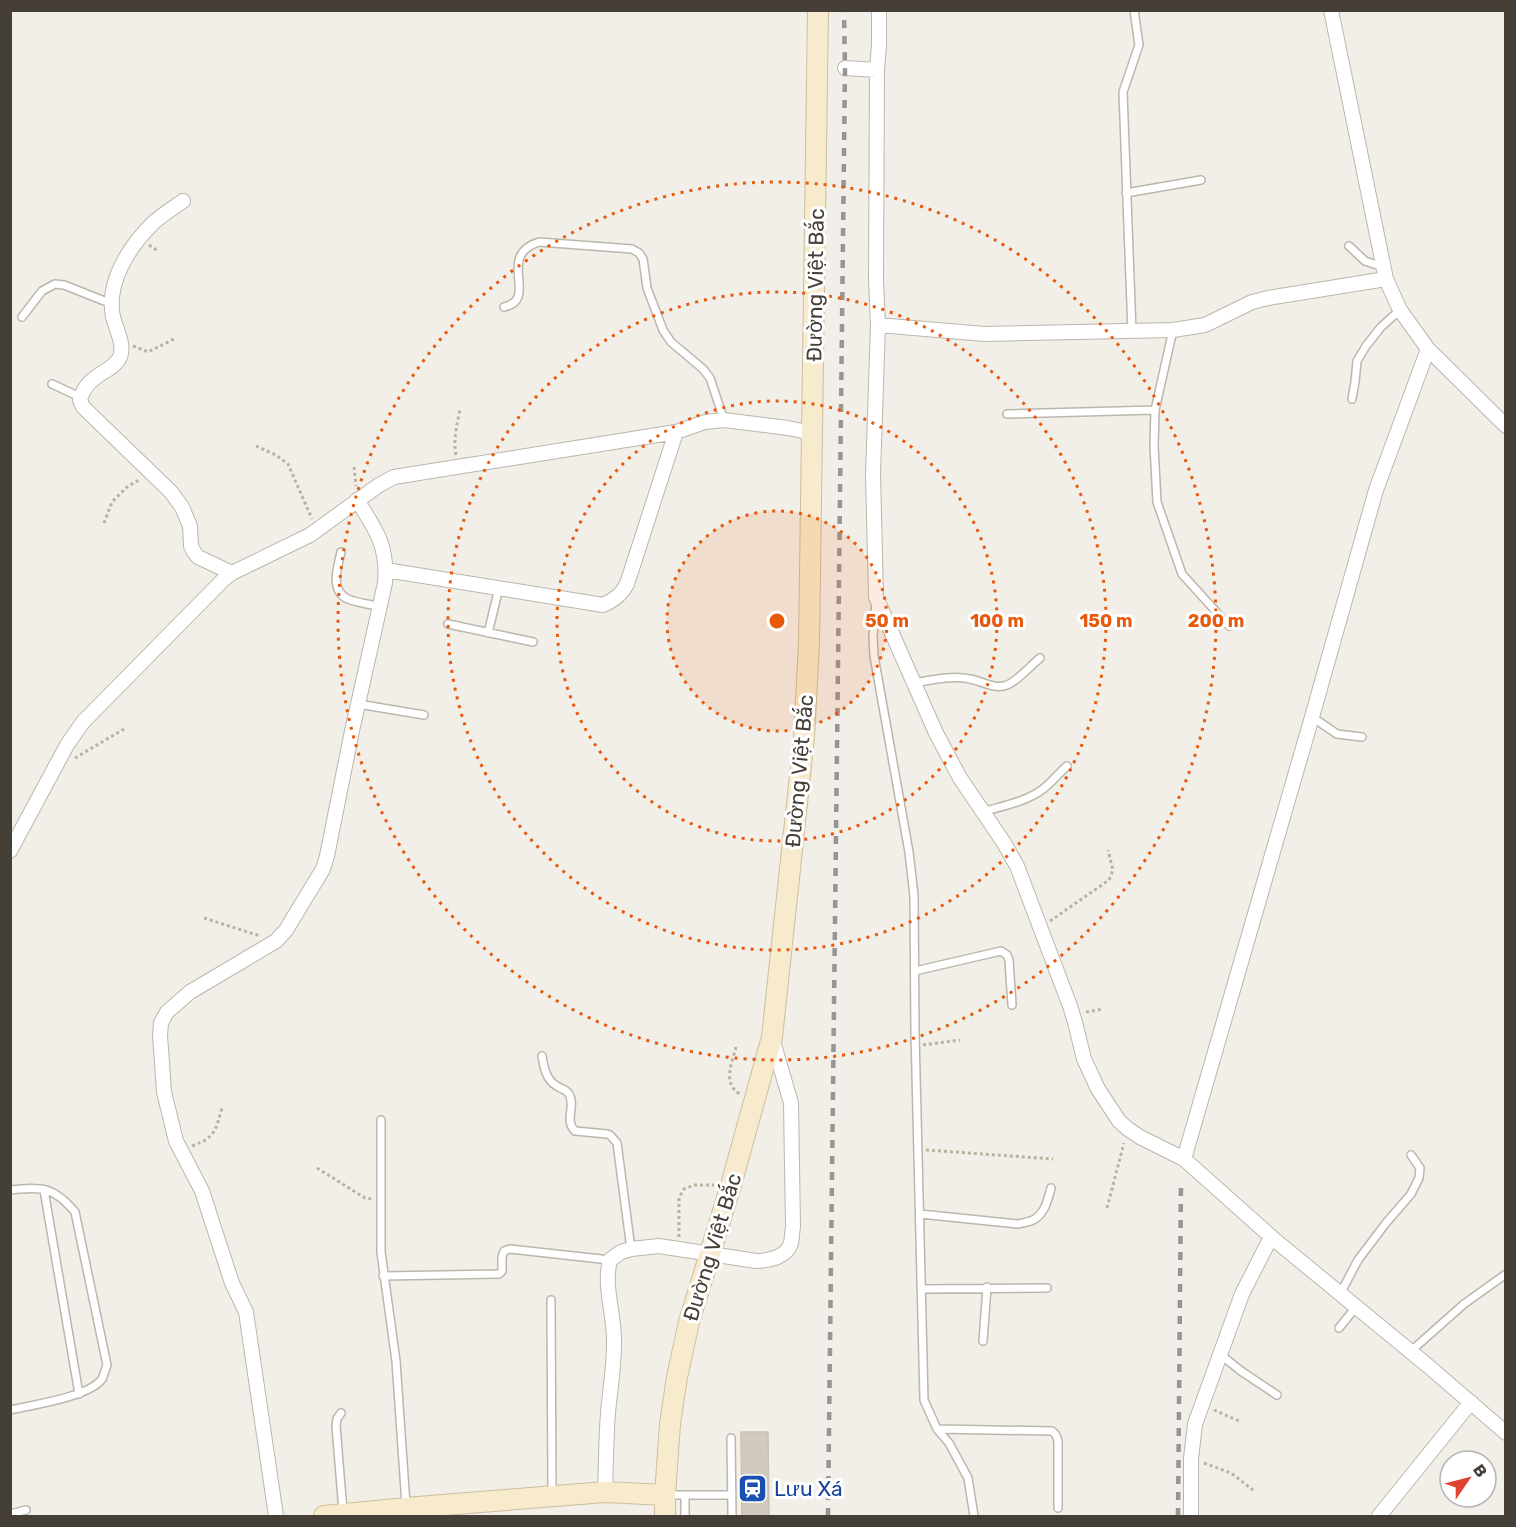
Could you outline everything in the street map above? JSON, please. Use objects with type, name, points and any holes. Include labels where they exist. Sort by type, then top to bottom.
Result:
[{"type":"main road","name":"Đường Việt Bắc","points":[[665,1516],[670,1424],[689,1322],[731,1185],[772,1037],[804,738],[809,643],[818,10]]},
{"type":"main road","points":[[324,1516],[382,1514],[406,1508],[605,1492],[665,1495]]},
{"type":"street","points":[[879,10],[876,280],[878,325],[873,474],[876,597],[960,778],[1017,866],[1075,1022],[1084,1059],[1112,1112],[1128,1129],[1140,1137],[1184,1159],[1271,1237],[1506,1433]]},
{"type":"street","points":[[1331,10],[1385,273],[1400,310],[1428,349],[1506,426]]},
{"type":"street","points":[[845,68],[877,70]]},
{"type":"street","points":[[183,201],[154,222],[125,259],[112,296],[113,317],[121,355],[118,361],[95,377],[80,397],[83,407],[171,492],[182,507],[190,526],[191,546],[198,557],[232,573]]},
{"type":"street","points":[[878,325],[985,334],[1173,330],[1205,324],[1268,297],[1385,273]]},
{"type":"street","points":[[1184,1159],[1376,490],[1428,349]]},
{"type":"street","points":[[10,851],[67,745],[82,722],[223,580],[232,573],[294,544],[394,477],[676,432],[705,422],[724,420],[812,433]]},
{"type":"street","points":[[386,570],[603,604],[613,601],[627,584],[676,432]]},
{"type":"street","points":[[276,1516],[246,1312],[232,1283],[202,1191],[176,1141],[164,1092],[160,1023],[167,1012],[190,992],[276,941],[286,930],[323,869],[385,583],[384,552],[378,535],[357,500]]},
{"type":"street","points":[[605,1492],[614,1343],[607,1269],[610,1260],[621,1252],[631,1249],[659,1246],[766,1261],[785,1252],[790,1245],[793,1227],[791,1103],[772,1037]]},
{"type":"street","points":[[1191,1516],[1191,1459],[1195,1424],[1242,1294],[1271,1237]]},
{"type":"street","points":[[1379,1516],[1471,1402]]},
{"type":"lane","points":[[1132,332],[1123,92],[1139,45],[1134,10]]},
{"type":"lane","points":[[1126,193],[1201,180]]},
{"type":"lane","points":[[504,307],[518,299],[518,261],[522,252],[531,244],[539,242],[632,249],[643,259],[647,288],[663,330],[671,342],[703,369],[710,378],[724,420]]},
{"type":"lane","points":[[1349,246],[1365,261],[1385,273]]},
{"type":"lane","points":[[22,317],[42,291],[55,284],[64,285],[112,304]]},
{"type":"lane","points":[[1352,399],[1357,362],[1381,327],[1400,310]]},
{"type":"lane","points":[[1173,330],[1155,410],[1157,502],[1182,574],[1228,626]]},
{"type":"lane","points":[[52,384],[80,397]]},
{"type":"lane","points":[[1007,414],[1155,410]]},
{"type":"lane","points":[[341,552],[336,574],[340,593],[346,599],[380,607]]},
{"type":"lane","points":[[488,633],[499,588]]},
{"type":"lane","points":[[876,597],[874,656],[909,852],[914,896],[924,1401],[936,1430],[949,1443],[968,1478],[974,1516]]},
{"type":"lane","points":[[448,624],[533,642]]},
{"type":"lane","points":[[914,683],[964,678],[1004,686],[1040,658]]},
{"type":"lane","points":[[358,705],[424,715]]},
{"type":"lane","points":[[1312,717],[1337,734],[1362,737]]},
{"type":"lane","points":[[982,812],[1036,794],[1067,766]]},
{"type":"lane","points":[[915,971],[1001,951],[1007,954],[1009,960],[1012,1005]]},
{"type":"lane","points":[[542,1056],[549,1079],[570,1095],[572,1128],[575,1131],[607,1134],[617,1143],[631,1249]]},
{"type":"lane","points":[[381,1120],[381,1252],[396,1360],[406,1508]]},
{"type":"lane","points":[[1340,1294],[1358,1260],[1411,1194],[1419,1178],[1420,1168],[1411,1155]]},
{"type":"lane","points":[[10,1190],[30,1188],[54,1192],[63,1198],[75,1212],[107,1365],[102,1379],[92,1388],[79,1394],[10,1410]]},
{"type":"lane","points":[[920,1214],[1018,1224],[1034,1220],[1041,1214],[1051,1188]]},
{"type":"lane","points":[[44,1190],[79,1394]]},
{"type":"lane","points":[[383,1276],[499,1275],[502,1271],[504,1251],[510,1249],[610,1260]]},
{"type":"lane","points":[[1411,1352],[1464,1304],[1506,1274]]},
{"type":"lane","points":[[983,1341],[987,1287]]},
{"type":"lane","points":[[921,1289],[1047,1288]]},
{"type":"lane","points":[[551,1300],[552,1496]]},
{"type":"lane","points":[[1339,1328],[1356,1307]]},
{"type":"lane","points":[[1221,1355],[1277,1395]]},
{"type":"lane","points":[[341,1413],[336,1426],[344,1515]]},
{"type":"lane","points":[[936,1430],[1052,1431],[1058,1441],[1058,1508]]},
{"type":"lane","points":[[731,1438],[732,1516]]},
{"type":"lane","points":[[665,1495],[732,1494]]},
{"type":"lane","points":[[685,1496],[686,1516]]},
{"type":"lane","points":[[10,1514],[26,1510]]},
{"type":"path","points":[[120,342],[148,352],[176,338]]},
{"type":"path","points":[[458,467],[454,447],[460,409]]},
{"type":"path","points":[[256,446],[284,459],[288,464],[317,530]]},
{"type":"path","points":[[105,524],[111,502],[128,486],[151,472]]},
{"type":"path","points":[[53,771],[124,729]]},
{"type":"path","points":[[1040,928],[1109,880],[1113,870],[1108,850]]},
{"type":"path","points":[[204,918],[276,941]]},
{"type":"path","points":[[916,1046],[960,1040]]},
{"type":"path","points":[[179,1150],[202,1142],[214,1133],[222,1108]]},
{"type":"path","points":[[1107,1208],[1128,1129]]},
{"type":"path","points":[[918,1149],[1053,1159]]},
{"type":"path","points":[[317,1168],[365,1197],[381,1202]]},
{"type":"path","points":[[679,1249],[679,1198],[684,1189],[695,1185],[731,1185]]},
{"type":"path","points":[[1201,1405],[1239,1421]]},
{"type":"path","points":[[1191,1459],[1231,1473],[1253,1490]]},
{"type":"building","points":[[741,1432],[768,1432],[769,1516],[742,1516]]},
{"type":"railway","points":[[828,1516],[844,10]]},
{"type":"railway","points":[[1178,1516],[1181,1182]]},
{"type":"place","name":"Lưu Xá","points":[[753,1488]]}]
